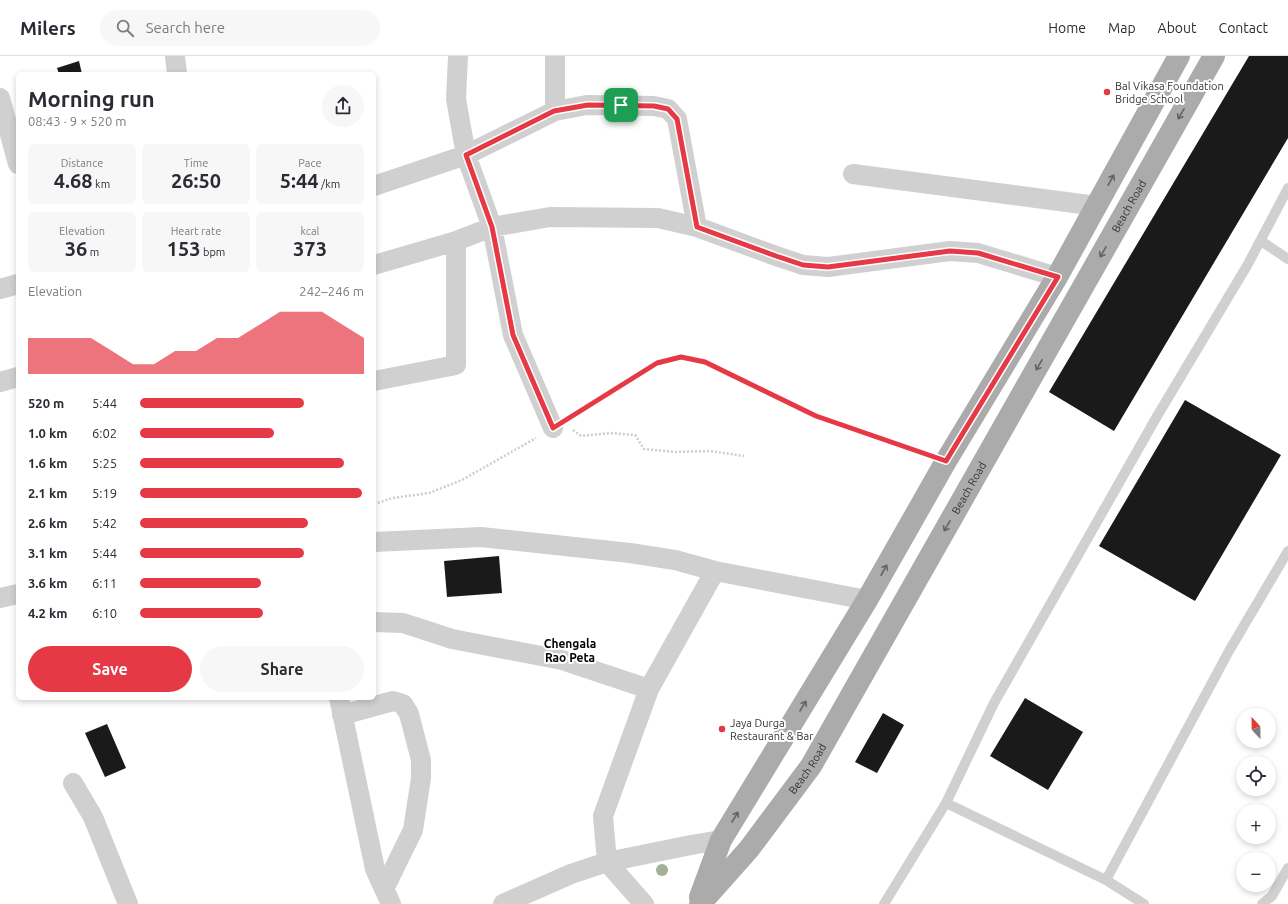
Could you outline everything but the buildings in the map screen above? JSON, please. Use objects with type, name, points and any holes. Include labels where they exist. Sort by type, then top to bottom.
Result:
[{"type":"main road","name":"Beach Road","points":[[699,904],[721,840],[867,600],[946,461],[1058,277],[1179,56]]},
{"type":"main road","name":"Beach Road","points":[[699,904],[749,849],[811,766],[1214,56]]},
{"type":"main road","points":[[902,537],[931,554]]},
{"type":"street","points":[[175,56],[177,72]]},
{"type":"street","points":[[458,56],[456,99],[466,155],[492,227],[513,335],[558,425]]},
{"type":"street","points":[[554,111],[555,56]]},
{"type":"street","points":[[0,98],[13,156]]},
{"type":"street","points":[[376,185],[466,155],[554,111],[588,105],[654,106],[668,109],[677,119],[697,227]]},
{"type":"street","points":[[853,174],[1096,206]]},
{"type":"street","points":[[376,264],[456,241],[492,227],[550,217],[658,218],[697,227],[803,265],[828,267],[950,251],[978,253],[1058,277]]},
{"type":"street","points":[[376,381],[456,365],[456,241]]},
{"type":"street","points":[[0,289],[16,285]]},
{"type":"street","points":[[0,382],[16,378]]},
{"type":"street","points":[[376,542],[481,537],[630,553],[675,560],[715,571],[867,600]]},
{"type":"street","points":[[644,904],[607,862],[603,816],[649,689],[715,571]]},
{"type":"street","points":[[0,598],[16,594]]},
{"type":"street","points":[[376,622],[403,623],[452,639],[562,660],[649,689]]},
{"type":"street","points":[[393,701],[403,704],[409,714],[421,760],[421,778],[413,830],[387,896],[375,869],[340,707],[393,701]]},
{"type":"street","points":[[73,783],[93,817],[128,904]]},
{"type":"street","points":[[503,904],[571,874],[607,862],[721,840]]},
{"type":"lane","points":[[884,904],[946,803],[998,696],[1156,418],[1261,241],[1288,188]]},
{"type":"lane","points":[[1261,241],[1288,260]]},
{"type":"lane","points":[[1106,880],[1229,651],[1288,551]]},
{"type":"lane","points":[[946,803],[1106,880],[1144,904]]},
{"type":"lane","points":[[1262,904],[1272,896],[1288,868]]},
{"type":"path","points":[[376,503],[393,498],[429,493],[462,480],[558,425],[657,363],[681,357],[705,362],[816,416],[946,461]]},
{"type":"path","points":[[558,425],[581,436],[611,433],[635,435],[644,449],[676,452],[710,451],[744,456]]},
{"type":"place","name":"Bal Vikasa Foundation Bridge School","points":[[1107,92]]},
{"type":"place","name":"Jaya Durga Restaurant & Bar","points":[[722,729]]},
{"type":"district","name":"Chengala Rao Peta","points":[[570,651]]},
{"type":"route","points":[[588,105],[621,105],[654,106],[668,109],[677,119],[697,227],[803,265],[828,267],[950,251],[978,253],[1058,277],[946,461],[816,416],[705,362],[681,357],[657,363],[553,428],[513,335],[492,227],[466,155],[554,111],[588,105]]}]
